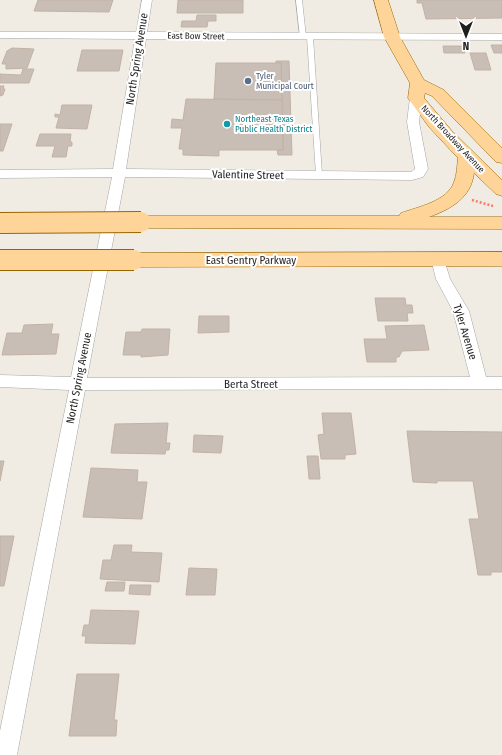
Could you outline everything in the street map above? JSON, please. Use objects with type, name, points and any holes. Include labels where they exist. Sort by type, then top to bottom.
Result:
[{"type":"main road","name":"North Broadway Avenue","points":[[381,0],[392,37],[432,120],[467,156],[500,206]]},
{"type":"main road","name":"North Broadway Avenue","points":[[417,91],[438,93],[500,156]]},
{"type":"main road","points":[[391,223],[435,208],[447,202],[456,195],[463,183],[467,156]]},
{"type":"main road","points":[[0,223],[391,223],[500,206]]},
{"type":"main road","name":"East Gentry Parkway","points":[[0,260],[502,259]]},
{"type":"street","name":"North Spring Avenue","points":[[6,755],[119,173],[147,0]]},
{"type":"street","name":"East Bow Street","points":[[0,35],[502,37]]},
{"type":"street","name":"Valentine Street","points":[[0,174],[119,173],[409,176],[418,174],[422,167],[413,122],[417,91]]},
{"type":"street","name":"Tyler Avenue","points":[[438,260],[443,279],[461,311],[480,383]]},
{"type":"street","name":"Berta Street","points":[[0,381],[78,384],[502,383]]},
{"type":"lane","points":[[299,0],[306,36],[319,175]]},
{"type":"path","points":[[468,199],[500,206]]},
{"type":"building","points":[[38,0],[113,0],[109,12],[34,11]]},
{"type":"building","points":[[178,0],[243,0],[243,13],[177,13]]},
{"type":"building","points":[[417,0],[502,0],[502,18],[426,19],[422,3],[417,3]]},
{"type":"building","points":[[197,15],[216,15],[216,21],[208,21],[207,27],[181,27],[182,21],[196,21]]},
{"type":"building","points":[[491,45],[502,45],[502,53],[494,53]]},
{"type":"building","points":[[443,46],[463,46],[465,53],[444,53]]},
{"type":"building","points":[[12,48],[34,49],[27,68],[6,69],[6,64],[2,64],[7,51]]},
{"type":"building","points":[[82,50],[123,50],[119,71],[77,71]]},
{"type":"building","points":[[470,53],[486,53],[491,70],[475,70]]},
{"type":"building","points":[[276,61],[289,61],[292,155],[278,155],[277,150],[283,150],[281,63],[276,63]]},
{"type":"building","name":"Tyler Municipal Court","points":[[216,63],[281,63],[282,100],[214,99]]},
{"type":"building","points":[[23,69],[34,69],[29,83],[0,83],[0,74],[21,75]]},
{"type":"building","points":[[0,86],[4,86],[3,89],[5,89],[3,95],[0,96]]},
{"type":"building","name":"Northeast Texas Public Health District","points":[[186,99],[282,100],[283,150],[219,150],[219,156],[183,155],[183,149],[179,149],[182,128],[171,128],[172,119],[183,120]]},
{"type":"building","points":[[62,105],[92,105],[87,129],[56,128],[59,117],[55,117],[55,114],[60,115]]},
{"type":"building","points":[[0,124],[12,124],[3,151],[0,151]]},
{"type":"building","points":[[40,134],[71,134],[70,142],[72,142],[72,146],[68,146],[66,157],[52,157],[55,146],[36,146]]},
{"type":"building","points":[[375,298],[405,298],[406,305],[412,305],[413,313],[407,313],[408,321],[378,321]]},
{"type":"building","points":[[199,316],[229,316],[229,332],[198,333]]},
{"type":"building","points":[[53,324],[51,334],[59,334],[56,354],[2,355],[7,333],[22,333],[24,325]]},
{"type":"building","points":[[424,325],[429,350],[402,351],[399,357],[396,357],[396,362],[367,362],[364,339],[387,339],[385,326]]},
{"type":"building","points":[[142,329],[170,329],[168,355],[141,357],[141,355],[123,355],[126,332],[141,332]]},
{"type":"building","points":[[322,413],[351,413],[356,454],[345,455],[345,459],[321,459],[318,435],[324,434]]},
{"type":"building","points":[[168,423],[166,443],[170,443],[169,450],[166,450],[165,454],[111,453],[115,424]]},
{"type":"building","points":[[407,431],[502,432],[502,572],[491,572],[491,575],[478,575],[469,519],[479,519],[473,481],[437,481],[437,483],[413,482]]},
{"type":"building","points":[[194,435],[223,436],[221,453],[193,452]]},
{"type":"building","points":[[307,456],[318,456],[320,479],[309,479]]},
{"type":"building","points":[[0,461],[4,461],[0,481]]},
{"type":"building","points":[[91,468],[138,470],[137,482],[147,482],[142,519],[83,517]]},
{"type":"building","points":[[0,536],[14,536],[4,586],[0,586]]},
{"type":"building","points":[[114,545],[132,545],[131,552],[162,553],[159,582],[100,579],[103,560],[111,560]]},
{"type":"building","points":[[189,568],[217,569],[215,595],[186,595]]},
{"type":"building","points":[[107,582],[125,582],[124,591],[105,591]]},
{"type":"building","points":[[130,585],[151,585],[150,595],[129,594]]},
{"type":"building","points":[[91,610],[139,611],[135,644],[85,643],[86,636],[82,636],[84,625],[89,625]]},
{"type":"building","points":[[77,674],[119,674],[114,720],[117,720],[116,736],[69,736]]},
{"type":"place","name":"Tyler Municipal Court","points":[[248,81]]},
{"type":"place","name":"Northeast Texas Public Health District","points":[[227,124]]}]
